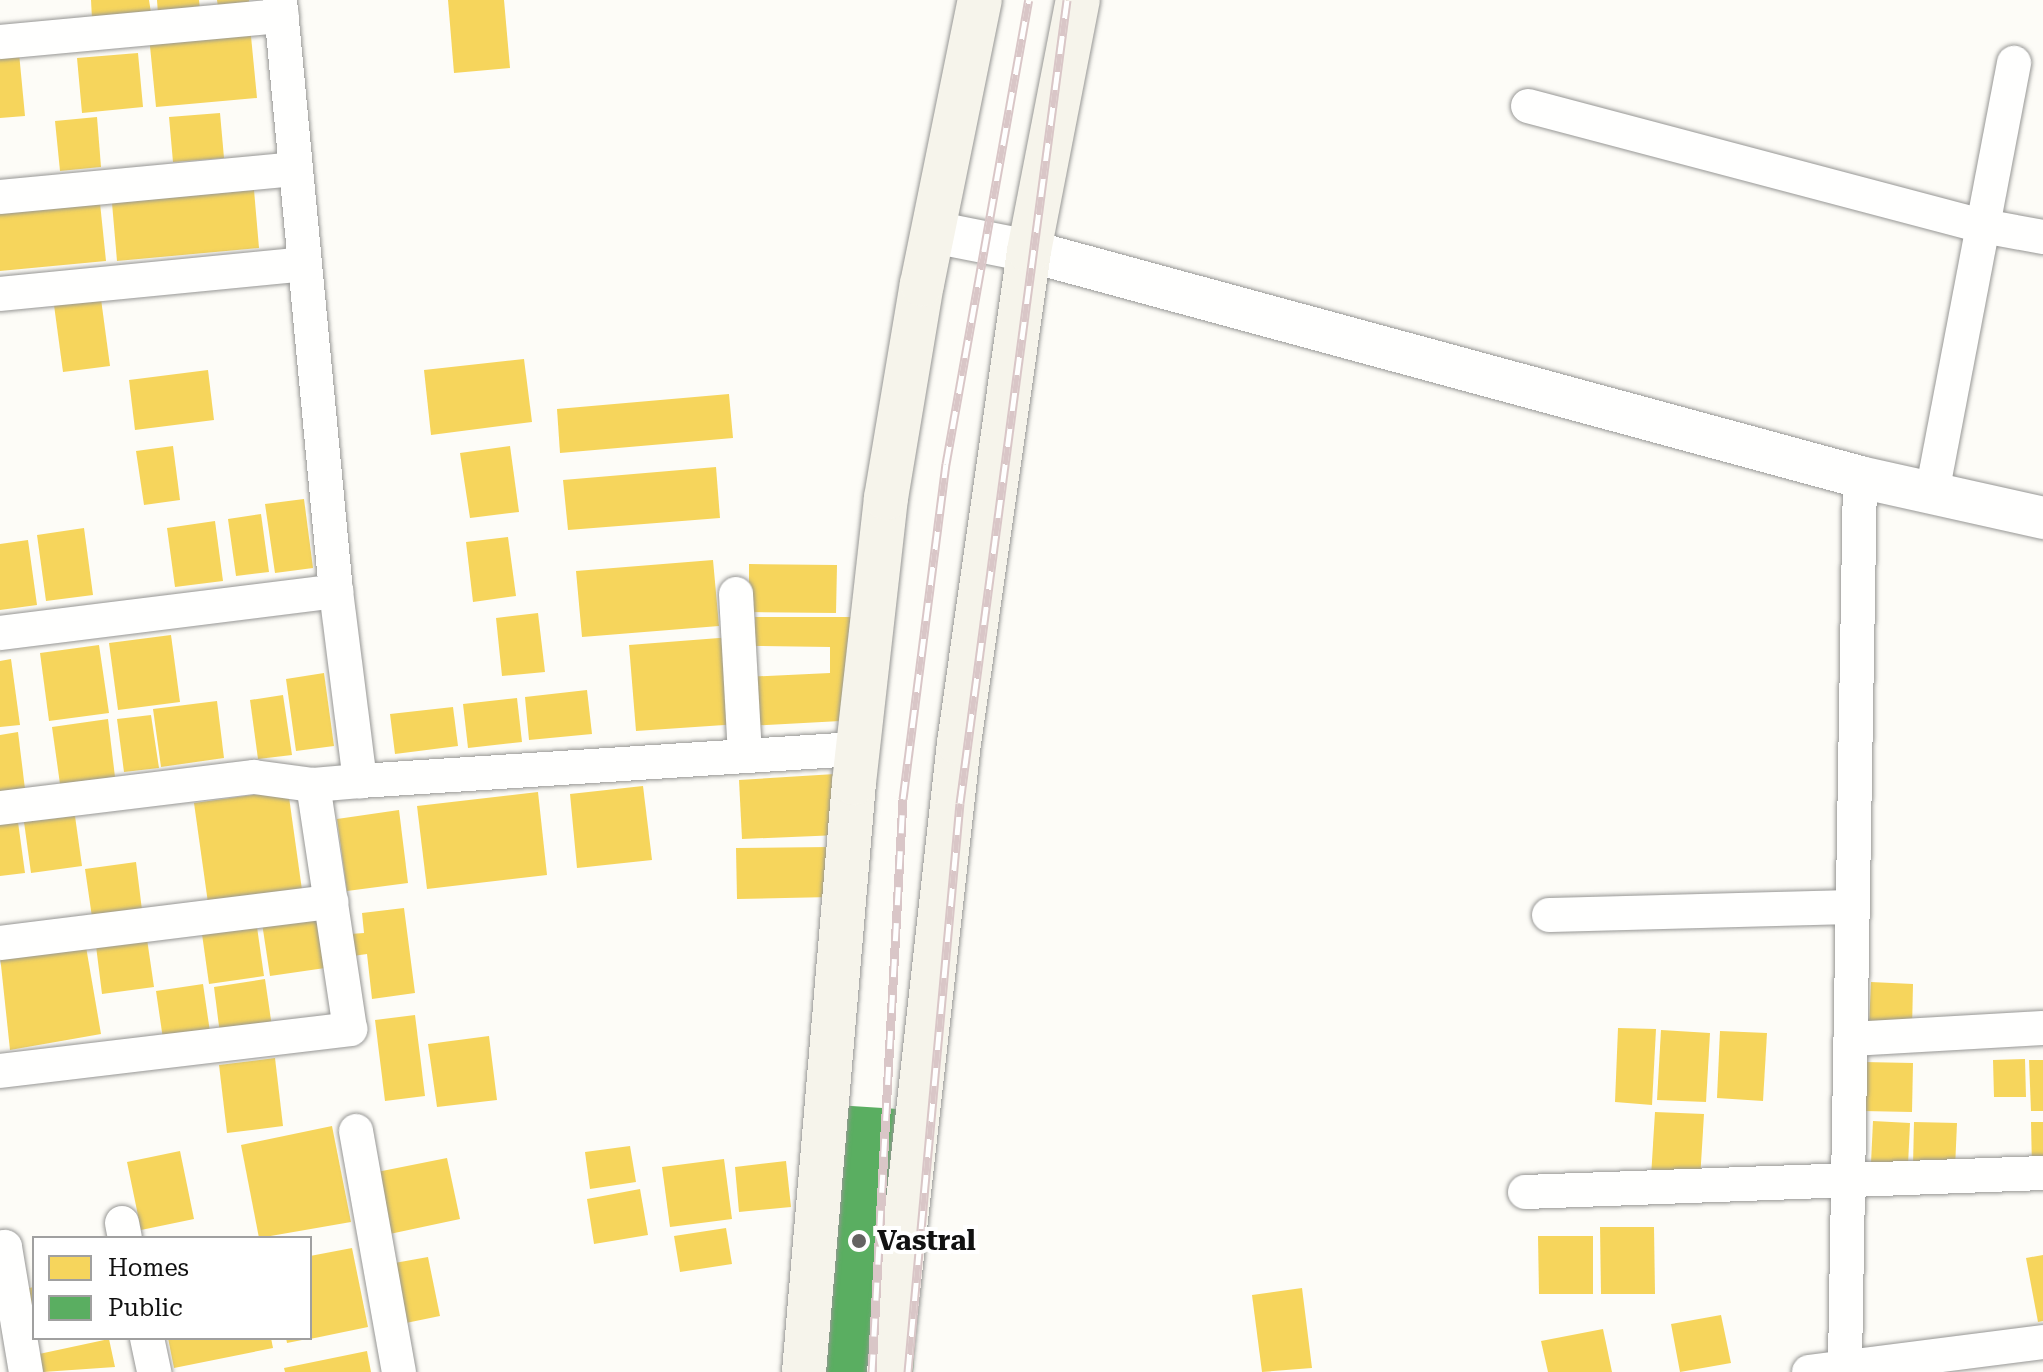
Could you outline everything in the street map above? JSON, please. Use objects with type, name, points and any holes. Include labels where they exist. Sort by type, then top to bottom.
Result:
[{"type":"main road","points":[[804,1372],[858,749],[886,498],[933,232],[980,0]]},
{"type":"main road","points":[[889,1372],[959,743],[1029,251],[1078,0]]},
{"type":"street","points":[[0,42],[281,8],[336,591],[360,781]]},
{"type":"street","points":[[1932,493],[2014,63]]},
{"type":"street","points":[[1528,106],[1983,226],[2043,237]]},
{"type":"street","points":[[0,197],[296,169]]},
{"type":"street","points":[[933,232],[1029,251],[1860,477],[2043,518]]},
{"type":"street","points":[[0,294],[305,264]]},
{"type":"street","points":[[1845,1363],[1860,477]]},
{"type":"street","points":[[0,633],[336,591]]},
{"type":"street","points":[[736,594],[745,756]]},
{"type":"street","points":[[0,808],[254,777],[313,785],[858,749]]},
{"type":"street","points":[[0,1071],[350,1029],[313,785]]},
{"type":"street","points":[[0,943],[331,902]]},
{"type":"street","points":[[1549,915],[1853,907]]},
{"type":"street","points":[[1851,1039],[2043,1028]]},
{"type":"street","points":[[356,1131],[399,1372]]},
{"type":"street","points":[[1525,1192],[1849,1183],[2043,1173]]},
{"type":"street","points":[[0,1248],[5,1247],[26,1372]]},
{"type":"street","points":[[147,1340],[154,1372]]},
{"type":"street","points":[[1809,1372],[1845,1363],[2043,1342]]},
{"type":"building: Homes","points":[[91,0],[149,0],[151,13],[92,19]]},
{"type":"building: Homes","points":[[157,0],[199,0],[200,10],[158,14]]},
{"type":"building: Homes","points":[[217,0],[249,0],[249,4],[218,7]]},
{"type":"building: Homes","points":[[448,0],[504,0],[510,68],[454,73]]},
{"type":"building: Homes","points":[[250,26],[257,98],[156,107],[149,36]]},
{"type":"building: Homes","points":[[19,53],[25,116],[0,118],[0,55]]},
{"type":"building: Homes","points":[[138,53],[143,107],[82,113],[77,58]]},
{"type":"building: Homes","points":[[220,113],[224,158],[173,162],[169,117]]},
{"type":"building: Homes","points":[[97,117],[101,167],[60,171],[55,121]]},
{"type":"building: Homes","points":[[254,190],[259,248],[117,261],[112,203]]},
{"type":"building: Homes","points":[[100,203],[106,261],[0,271],[0,212]]},
{"type":"building: Homes","points":[[101,299],[110,366],[63,372],[54,305]]},
{"type":"building: Homes","points":[[524,359],[532,422],[431,435],[424,370]]},
{"type":"building: Homes","points":[[208,370],[214,420],[135,430],[129,380]]},
{"type":"building: Homes","points":[[729,394],[733,438],[560,453],[557,409]]},
{"type":"building: Homes","points":[[173,446],[180,500],[144,505],[136,451]]},
{"type":"building: Homes","points":[[510,446],[519,512],[470,518],[460,453]]},
{"type":"building: Homes","points":[[716,467],[720,518],[568,530],[563,480]]},
{"type":"building: Homes","points":[[304,499],[313,568],[275,573],[265,504]]},
{"type":"building: Homes","points":[[261,514],[269,572],[236,576],[228,519]]},
{"type":"building: Homes","points":[[215,521],[223,581],[175,587],[167,528]]},
{"type":"building: Homes","points":[[84,528],[93,595],[46,601],[37,535]]},
{"type":"building: Homes","points":[[508,537],[516,596],[473,602],[466,542]]},
{"type":"building: Homes","points":[[28,540],[37,605],[0,610],[0,544]]},
{"type":"building: Homes","points":[[713,560],[719,626],[582,637],[576,571]]},
{"type":"building: Homes","points":[[749,564],[837,565],[836,613],[749,612]]},
{"type":"building: Homes","points":[[538,613],[545,672],[502,676],[496,618]]},
{"type":"building: Homes","points":[[755,617],[863,617],[859,720],[747,726],[744,677],[830,673],[830,647],[755,646]]},
{"type":"building: Homes","points":[[171,635],[180,702],[118,710],[109,643]]},
{"type":"building: Homes","points":[[732,637],[739,724],[636,731],[629,645]]},
{"type":"building: Homes","points":[[99,645],[109,713],[49,721],[40,653]]},
{"type":"building: Homes","points":[[11,659],[20,725],[0,727],[0,661]]},
{"type":"building: Homes","points":[[324,673],[334,746],[296,751],[286,679]]},
{"type":"building: Homes","points":[[587,690],[592,734],[529,740],[525,697]]},
{"type":"building: Homes","points":[[283,695],[292,755],[258,759],[250,700]]},
{"type":"building: Homes","points":[[517,698],[522,742],[468,748],[463,704]]},
{"type":"building: Homes","points":[[217,701],[224,758],[161,767],[153,709]]},
{"type":"building: Homes","points":[[453,707],[458,746],[395,754],[390,714]]},
{"type":"building: Homes","points":[[151,715],[159,768],[124,772],[117,719]]},
{"type":"building: Homes","points":[[108,719],[115,777],[60,784],[52,727]]},
{"type":"building: Homes","points":[[18,732],[25,789],[0,793],[0,735]]},
{"type":"building: Homes","points":[[835,774],[839,835],[742,839],[739,780]]},
{"type":"building: Homes","points":[[643,786],[652,860],[577,868],[570,794]]},
{"type":"building: Homes","points":[[288,790],[302,890],[208,903],[194,803]]},
{"type":"building: Homes","points":[[538,792],[547,875],[427,889],[417,806]]},
{"type":"building: Homes","points":[[399,810],[408,883],[347,891],[337,819]]},
{"type":"building: Homes","points":[[75,816],[82,866],[31,873],[24,822]]},
{"type":"building: Homes","points":[[18,822],[25,873],[0,876],[0,824]]},
{"type":"building: Homes","points":[[830,847],[831,897],[737,899],[736,848]]},
{"type":"building: Homes","points":[[136,862],[142,910],[92,917],[85,869]]},
{"type":"building: Homes","points":[[404,908],[415,993],[372,999],[367,954],[353,956],[350,934],[364,933],[362,913]]},
{"type":"building: Homes","points":[[318,915],[325,968],[270,976],[262,923]]},
{"type":"building: Homes","points":[[257,927],[264,976],[209,984],[202,934]]},
{"type":"building: Homes","points":[[147,939],[154,987],[102,994],[96,946]]},
{"type":"building: Homes","points":[[85,941],[101,1034],[10,1050],[0,956]]},
{"type":"building: Homes","points":[[265,979],[272,1027],[220,1034],[214,987]]},
{"type":"building: Homes","points":[[1871,982],[1913,984],[1912,1030],[1869,1028]]},
{"type":"building: Homes","points":[[203,984],[210,1032],[163,1039],[156,991]]},
{"type":"building: Homes","points":[[415,1015],[425,1096],[385,1101],[375,1020]]},
{"type":"building: Homes","points":[[1618,1028],[1656,1029],[1652,1105],[1615,1102]]},
{"type":"building: Homes","points":[[1661,1030],[1710,1033],[1706,1102],[1657,1100]]},
{"type":"building: Homes","points":[[1720,1031],[1767,1033],[1763,1101],[1717,1098]]},
{"type":"building: Homes","points":[[489,1036],[497,1100],[437,1107],[428,1044]]},
{"type":"building: Homes","points":[[275,1058],[283,1126],[227,1133],[219,1065]]},
{"type":"building: Homes","points":[[2025,1059],[2026,1097],[1994,1097],[1993,1060]]},
{"type":"building: Homes","points":[[2029,1060],[2043,1060],[2043,1111],[2031,1111]]},
{"type":"building: Homes","points":[[1864,1062],[1913,1063],[1912,1112],[1863,1111]]},
{"type":"building: Homes","points":[[1655,1112],[1704,1114],[1700,1180],[1651,1177]]},
{"type":"building: Homes","points":[[1873,1121],[1910,1123],[1908,1165],[1871,1163]]},
{"type":"building: Homes","points":[[1914,1122],[1957,1123],[1955,1168],[1913,1166]]},
{"type":"building: Homes","points":[[2031,1122],[2043,1122],[2043,1169],[2032,1169]]},
{"type":"building: Homes","points":[[332,1126],[351,1222],[259,1236],[241,1145]]},
{"type":"building: Homes","points":[[630,1146],[636,1182],[590,1189],[585,1152]]},
{"type":"building: Homes","points":[[180,1151],[194,1219],[141,1230],[127,1162]]},
{"type":"building: Homes","points":[[447,1158],[460,1219],[385,1235],[372,1173]]},
{"type":"building: Homes","points":[[724,1159],[732,1219],[670,1227],[662,1167]]},
{"type":"building: Homes","points":[[786,1161],[791,1207],[739,1212],[735,1167]]},
{"type":"building: Homes","points":[[640,1189],[648,1235],[594,1244],[587,1199]]},
{"type":"building: Homes","points":[[1600,1227],[1654,1227],[1655,1294],[1601,1294]]},
{"type":"building: Homes","points":[[726,1228],[732,1264],[680,1272],[674,1236]]},
{"type":"building: Homes","points":[[1538,1236],[1593,1236],[1593,1294],[1539,1294]]},
{"type":"building: Homes","points":[[352,1248],[368,1327],[312,1339],[312,1256]]},
{"type":"building: Homes","points":[[2043,1255],[2043,1321],[2038,1322],[2026,1258]]},
{"type":"building: Homes","points":[[428,1257],[440,1316],[401,1324],[389,1264]]},
{"type":"building: Homes","points":[[32,1287],[32,1315],[25,1289]]},
{"type":"building: Homes","points":[[1302,1288],[1312,1368],[1262,1372],[1252,1295]]},
{"type":"building: Homes","points":[[1721,1315],[1731,1363],[1680,1372],[1671,1324]]},
{"type":"building: Homes","points":[[1603,1329],[1612,1372],[1548,1372],[1541,1341]]},
{"type":"building: Homes","points":[[109,1340],[115,1367],[43,1372],[39,1354]]},
{"type":"building: Homes","points":[[168,1340],[271,1340],[273,1348],[174,1368]]},
{"type":"building: Homes","points":[[367,1351],[371,1372],[285,1372],[284,1368]]},
{"type":"building: Public","name":"Vastral","points":[[805,1103],[929,1111],[913,1372],[789,1372]]},
{"type":"railway","points":[[872,1372],[903,799],[946,464],[1029,0]]},
{"type":"railway","points":[[908,1372],[960,803],[1067,0]]},
{"type":"place","name":"Vastral","points":[[859,1241]]}]
